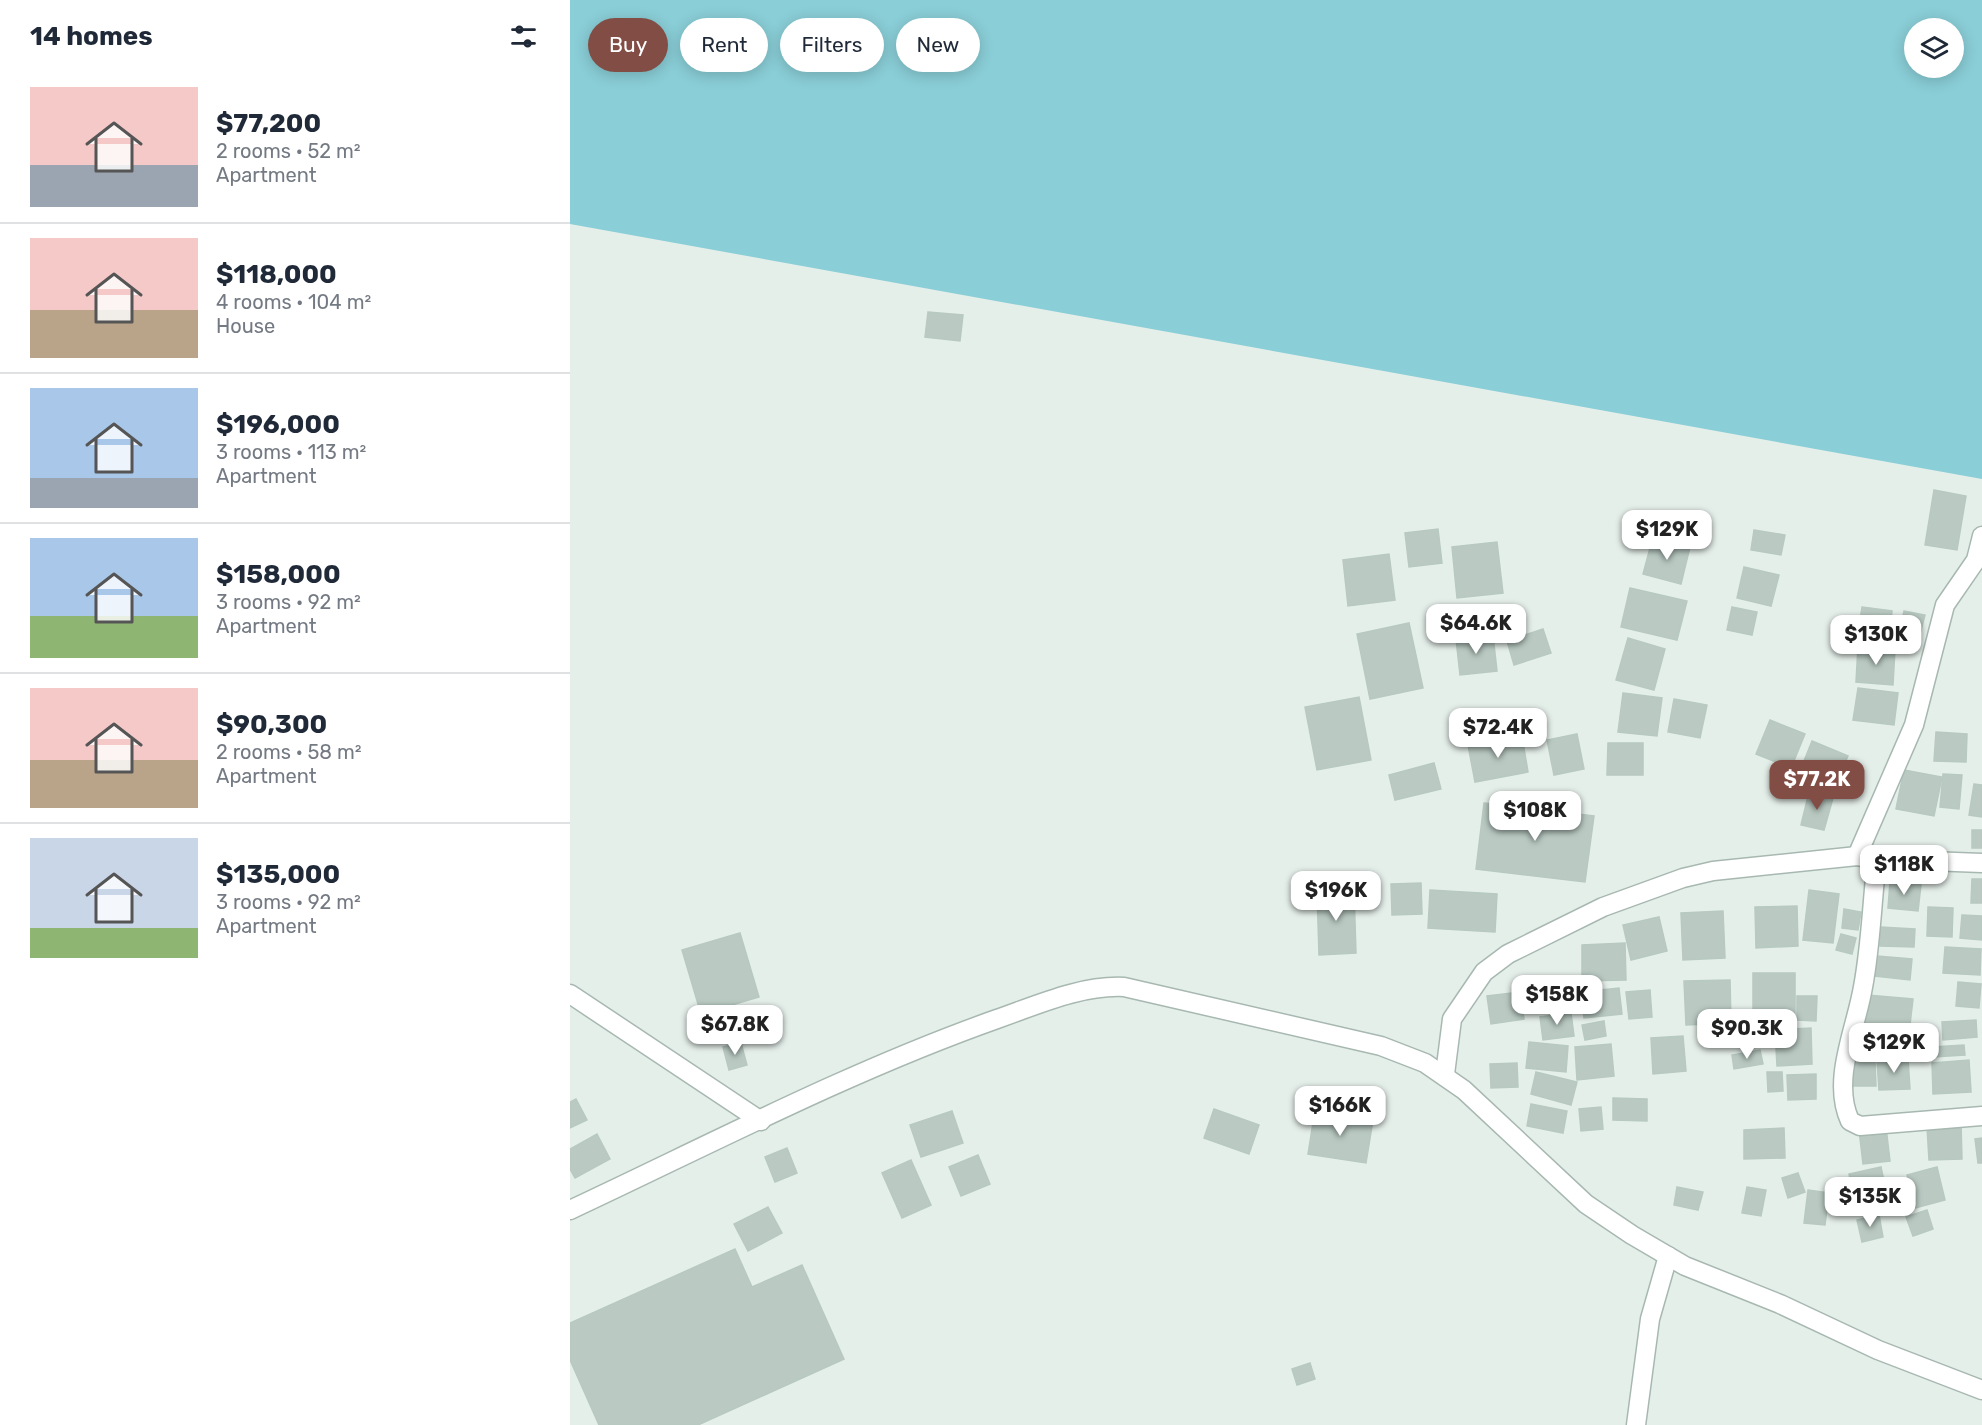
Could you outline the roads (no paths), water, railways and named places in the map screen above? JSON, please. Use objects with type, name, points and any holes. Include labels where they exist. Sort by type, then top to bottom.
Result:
[{"type":"street","points":[[1857,856],[1914,725],[1945,605],[1976,560],[1982,536]]},
{"type":"street","points":[[1445,1074],[1452,1019],[1484,972],[1508,954],[1603,907],[1683,878],[1713,871],[1857,856],[1877,859],[1982,863]]},
{"type":"street","points":[[1877,859],[1864,986],[1846,1059],[1843,1097],[1846,1113],[1850,1121],[1860,1126],[1982,1116]]},
{"type":"street","points":[[570,1210],[920,1046],[1041,1003],[1102,986],[1144,990],[1252,1018],[1381,1046],[1425,1063],[1445,1074],[1586,1204],[1668,1256],[1878,1350],[1982,1390]]},
{"type":"street","points":[[570,994],[761,1121]]},
{"type":"street","points":[[1636,1425],[1650,1319],[1668,1256]]},
{"type":"water","points":[[570,0],[1982,0],[1982,479],[570,224]]}]
